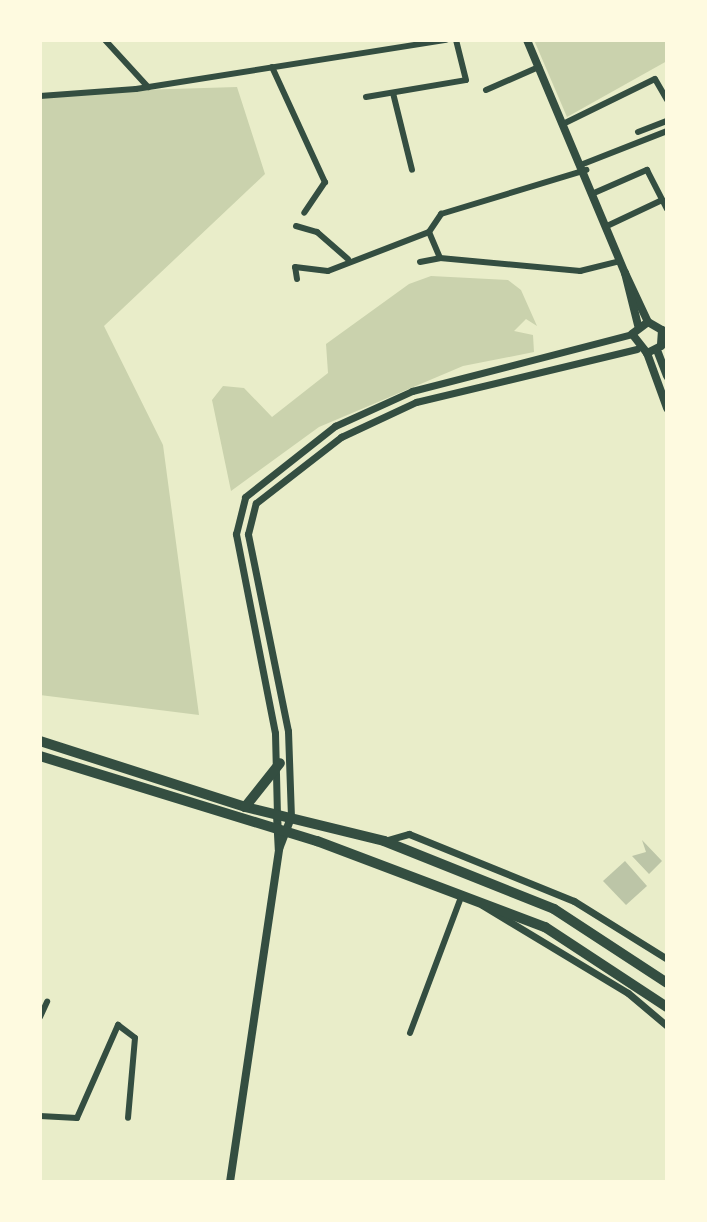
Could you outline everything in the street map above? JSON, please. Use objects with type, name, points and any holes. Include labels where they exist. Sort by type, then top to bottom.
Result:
[{"type":"highway","points":[[40,741],[245,807],[384,841],[554,909],[667,983]]},
{"type":"highway","points":[[40,756],[288,835],[545,927],[667,1007]]},
{"type":"highway","points":[[245,807],[280,763]]},
{"type":"main road","points":[[527,40],[584,167],[625,273],[648,322],[662,330],[657,350],[667,376]]},
{"type":"main road","points":[[625,273],[638,325]]},
{"type":"main road","points":[[648,322],[638,325],[632,334],[637,349],[647,353],[657,350]]},
{"type":"main road","points":[[647,353],[667,408]]},
{"type":"main road","points":[[277,815],[274,832],[279,849]]},
{"type":"main road","points":[[230,1182],[279,849],[288,835],[291,817]]},
{"type":"street","points":[[105,40],[148,87]]},
{"type":"street","points":[[40,96],[148,87],[446,40]]},
{"type":"street","points":[[366,97],[466,80],[456,40]]},
{"type":"street","points":[[272,67],[325,182],[304,213]]},
{"type":"street","points":[[486,90],[539,67]]},
{"type":"street","points":[[565,123],[655,79],[667,100]]},
{"type":"street","points":[[393,93],[412,170]]},
{"type":"street","points":[[638,132],[667,121]]},
{"type":"street","points":[[297,279],[295,267],[323,272],[348,259],[429,232],[441,214],[584,167],[667,131]]},
{"type":"street","points":[[594,193],[647,170],[667,209]]},
{"type":"street","points":[[607,226],[662,200]]},
{"type":"street","points":[[296,226],[330,240],[348,259]]},
{"type":"street","points":[[429,232],[440,258]]},
{"type":"street","points":[[420,262],[440,258],[580,271],[620,261]]},
{"type":"street","points":[[277,815],[280,763],[237,545],[245,497],[335,426],[412,391],[632,334]]},
{"type":"street","points":[[291,817],[288,731],[248,534],[256,503],[341,437],[416,402],[637,349]]},
{"type":"street","points":[[384,841],[409,834],[574,901],[667,959]]},
{"type":"street","points":[[410,1033],[462,895]]},
{"type":"street","points":[[477,901],[628,993],[667,1026]]},
{"type":"street","points":[[40,1017],[47,1002]]},
{"type":"street","points":[[40,1116],[77,1118],[118,1025],[135,1038],[128,1118]]},
{"type":"green space","points":[[534,40],[666,40],[667,61],[567,117]]},
{"type":"green space","points":[[237,87],[265,174],[104,326],[163,445],[199,715],[40,695],[40,93]]},
{"type":"green space","points":[[431,276],[508,280],[521,290],[537,326],[526,319],[514,331],[533,335],[534,352],[463,366],[319,427],[231,491],[212,400],[223,386],[244,388],[272,417],[328,373],[326,344],[409,284]]},
{"type":"building","points":[[642,840],[662,861],[649,874],[632,856],[646,852]]},
{"type":"building","points":[[625,861],[647,886],[626,905],[603,881]]}]
